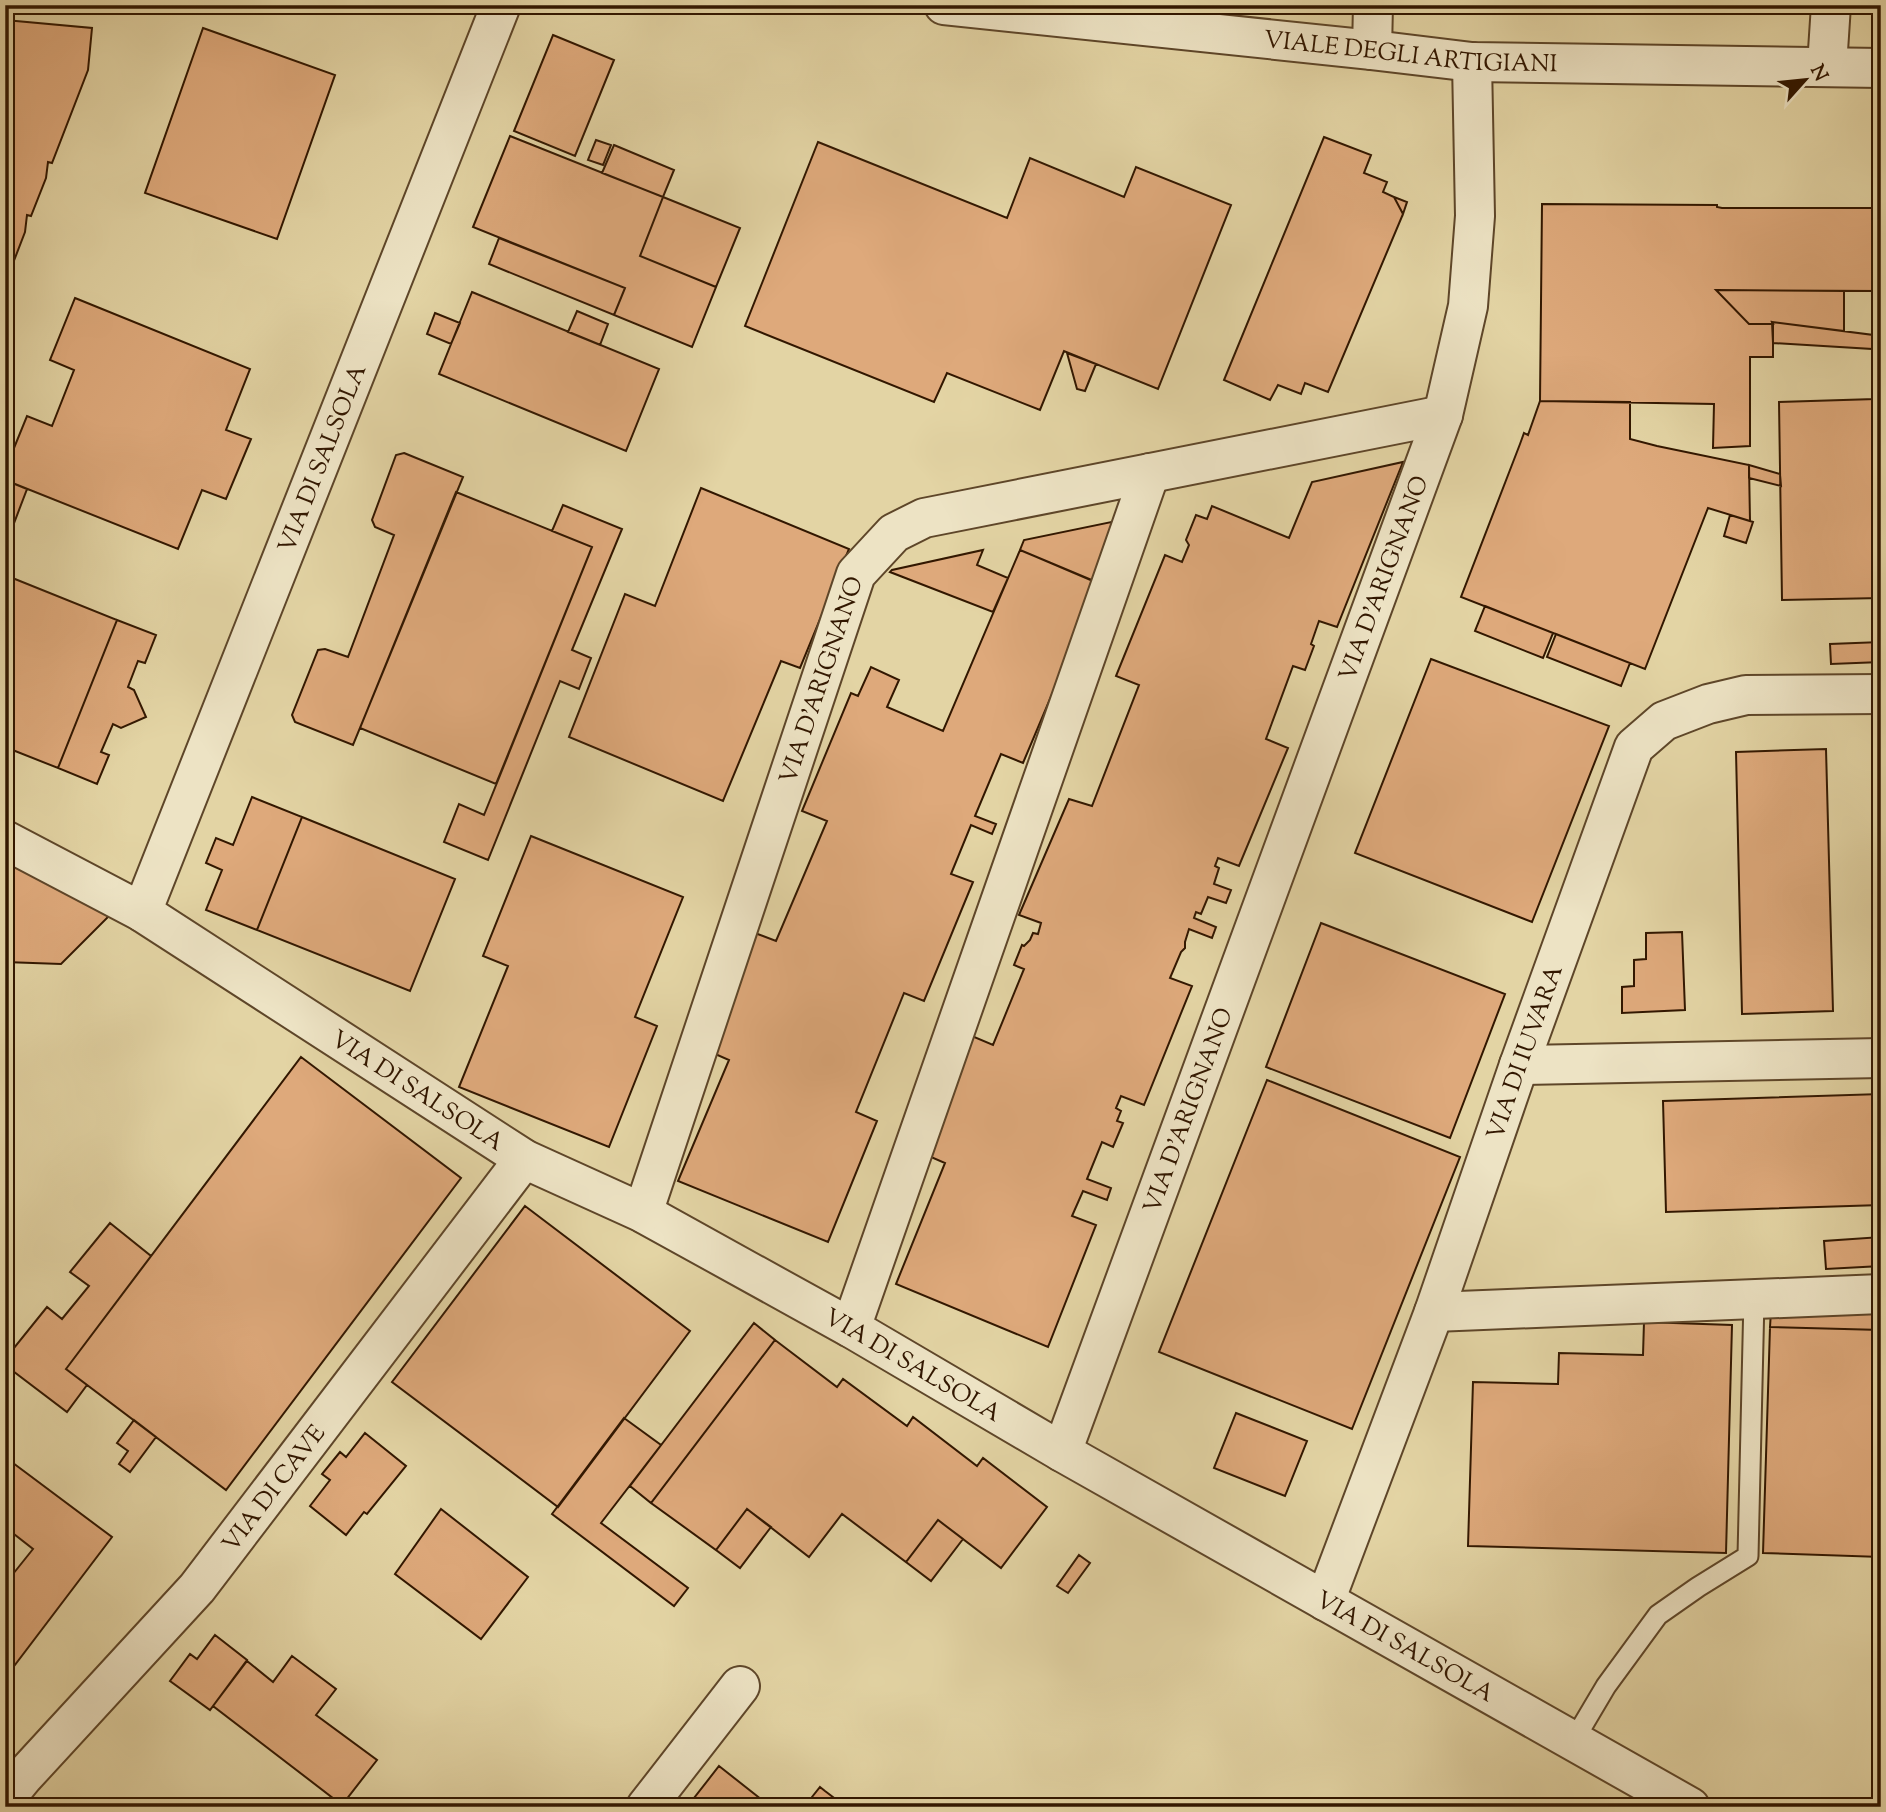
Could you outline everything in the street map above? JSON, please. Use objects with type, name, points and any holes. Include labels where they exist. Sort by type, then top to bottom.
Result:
[{"type":"street","name":"VIA DI SALSOLA","points":[[142,912],[501,5]]},
{"type":"street","name":"VIALE DEGLI ARTIGIANI","points":[[944,5],[1472,62],[1881,68]]},
{"type":"street","points":[[1372,50],[1373,5]]},
{"type":"street","points":[[1827,66],[1831,5]]},
{"type":"street","name":"VIA D'ARIGNANO","points":[[1062,1452],[1443,415],[1468,306],[1475,216],[1472,62]]},
{"type":"street","name":"VIA D'ARIGNANO","points":[[643,1213],[856,575],[894,533],[924,518],[1443,415]]},
{"type":"street","points":[[851,1328],[1150,473]]},
{"type":"street","name":"VIA DI IUVARA","points":[[1325,1601],[1434,1312],[1519,1065],[1634,747],[1664,721],[1708,704],[1746,695],[1881,694]]},
{"type":"street","name":"VIA DI SALSOLA","points":[[5,840],[142,912],[524,1159],[643,1213],[851,1328],[1062,1452],[1690,1807]]},
{"type":"street","points":[[1519,1065],[1881,1058]]},
{"type":"street","name":"VIA DI CAVE","points":[[5,1799],[197,1588],[524,1159]]},
{"type":"street","points":[[1434,1312],[1881,1294]]},
{"type":"street","points":[[646,1807],[740,1686]]},
{"type":"lane","points":[[1574,1740],[1606,1686],[1658,1615],[1748,1556],[1754,1298]]},
{"type":"building","points":[[5,20],[92,28],[88,70],[52,163],[48,162],[46,178],[31,216],[27,215],[25,232],[5,284]]},
{"type":"building","points":[[203,28],[335,75],[277,239],[145,193]]},
{"type":"building","points":[[553,35],[614,60],[575,156],[514,131]]},
{"type":"building","points":[[510,136],[663,197],[640,256],[716,287],[692,347],[614,315],[625,288],[473,227]]},
{"type":"building","points":[[1324,137],[1371,155],[1364,173],[1387,182],[1383,192],[1394,197],[1403,214],[1328,392],[1305,383],[1301,394],[1278,385],[1270,400],[1224,380]]},
{"type":"building","points":[[596,140],[611,145],[603,165],[588,160]]},
{"type":"building","points":[[818,142],[1007,218],[1030,158],[1124,197],[1136,167],[1231,205],[1158,389],[1064,351],[1040,410],[947,373],[934,402],[745,326]]},
{"type":"building","points":[[614,145],[674,170],[663,197],[602,173]]},
{"type":"building","points":[[663,197],[740,228],[716,287],[640,256]]},
{"type":"building","points":[[1394,197],[1407,202],[1403,214]]},
{"type":"building","points":[[1542,204],[1881,208],[1881,291],[1716,290],[1749,324],[1773,324],[1773,357],[1750,357],[1750,446],[1713,448],[1714,404],[1540,401]]},
{"type":"building","points":[[499,238],[625,288],[614,315],[489,264]]},
{"type":"building","points":[[1716,290],[1844,291],[1844,331],[1772,322],[1773,324],[1749,324]]},
{"type":"building","points":[[472,292],[659,369],[626,451],[439,374]]},
{"type":"building","points":[[75,298],[250,369],[226,430],[251,439],[226,499],[202,490],[178,549],[5,480],[5,470],[27,416],[52,426],[74,370],[50,360]]},
{"type":"building","points":[[577,311],[608,324],[600,345],[568,332]]},
{"type":"building","points":[[435,313],[460,323],[451,344],[427,334]]},
{"type":"building","points":[[1772,322],[1881,336],[1881,598],[1782,600],[1779,402],[1875,399],[1872,349],[1773,343]]},
{"type":"building","points":[[1067,353],[1096,364],[1085,391],[1077,389]]},
{"type":"building","points":[[1540,401],[1630,402],[1630,439],[1749,465],[1750,521],[1708,508],[1645,669],[1461,597],[1524,433],[1528,435]]},
{"type":"building","points":[[404,453],[463,477],[353,745],[295,722],[292,715],[318,650],[325,649],[348,657],[394,535],[375,527],[372,520],[396,455]]},
{"type":"building","points":[[1403,462],[1337,627],[1319,621],[1305,670],[1293,666],[1266,739],[1288,748],[1239,866],[1218,858],[1215,866],[1219,868],[1214,884],[1231,890],[1226,903],[1208,897],[1201,914],[1196,912],[1194,918],[1216,927],[1212,938],[1189,929],[1185,948],[1170,978],[1192,986],[1144,1105],[1121,1096],[1116,1108],[1121,1111],[1117,1121],[1123,1123],[1113,1147],[1102,1142],[1087,1179],[1111,1188],[1107,1200],[1083,1191],[1072,1216],[1096,1225],[1048,1347],[896,1284],[945,1163],[924,1154],[972,1036],[993,1045],[1024,969],[1014,965],[1022,945],[1030,940],[1033,933],[1038,934],[1041,923],[1019,915],[1069,799],[1092,806],[1139,685],[1116,676],[1165,555],[1182,562],[1189,545],[1186,540],[1196,515],[1207,519],[1212,506],[1289,538],[1312,482]]},
{"type":"building","points":[[1749,465],[1780,474],[1781,486],[1749,478]]},
{"type":"building","points":[[5,480],[27,489],[5,547]]},
{"type":"building","points":[[701,488],[849,549],[800,668],[781,661],[723,801],[569,737],[625,594],[655,606]]},
{"type":"building","points":[[456,492],[592,547],[496,784],[360,728]]},
{"type":"building","points":[[563,505],[622,529],[572,650],[591,658],[579,689],[560,681],[488,860],[444,842],[459,804],[484,815],[592,547],[552,531]]},
{"type":"building","points":[[1730,515],[1753,522],[1746,543],[1724,536]]},
{"type":"building","points":[[1121,520],[1095,582],[1020,550],[1024,540]]},
{"type":"building","points":[[983,550],[977,565],[1008,578],[993,612],[890,572],[892,570]]},
{"type":"building","points":[[1020,550],[1099,583],[1023,763],[1001,754],[975,816],[996,824],[992,834],[971,825],[951,874],[973,882],[924,1001],[904,993],[856,1112],[877,1121],[828,1242],[678,1181],[729,1060],[706,1050],[755,933],[776,941],[827,821],[802,811],[851,693],[858,696],[871,667],[899,680],[887,707],[943,731]]},
{"type":"building","points":[[5,575],[117,620],[58,768],[5,747]]},
{"type":"building","points":[[1485,606],[1553,633],[1543,658],[1475,631]]},
{"type":"building","points":[[117,620],[156,635],[145,663],[138,661],[128,687],[134,690],[146,717],[121,728],[113,724],[101,752],[109,755],[97,784],[58,768]]},
{"type":"building","points":[[1556,634],[1630,663],[1621,686],[1547,657]]},
{"type":"building","points":[[1881,642],[1881,662],[1831,664],[1830,644]]},
{"type":"building","points":[[1431,659],[1609,726],[1532,922],[1355,853]]},
{"type":"building","points":[[1826,749],[1833,1011],[1742,1014],[1736,752]]},
{"type":"building","points":[[252,797],[302,817],[257,930],[206,910],[222,870],[206,863],[216,838],[233,845]]},
{"type":"building","points":[[302,817],[455,879],[410,991],[257,930]]},
{"type":"building","points":[[531,836],[683,897],[635,1017],[657,1026],[609,1147],[459,1087],[508,966],[483,956]]},
{"type":"building","points":[[5,852],[111,914],[61,964],[5,962]]},
{"type":"building","points":[[1321,923],[1505,994],[1450,1138],[1266,1067]]},
{"type":"building","points":[[1682,932],[1685,1010],[1622,1013],[1622,987],[1634,986],[1634,960],[1646,959],[1646,933]]},
{"type":"building","points":[[301,1057],[461,1178],[226,1490],[66,1369]]},
{"type":"building","points":[[1267,1080],[1460,1157],[1352,1429],[1159,1352]]},
{"type":"building","points":[[1881,1094],[1881,1205],[1666,1212],[1663,1101]]},
{"type":"building","points":[[525,1206],[690,1331],[558,1507],[392,1382]]},
{"type":"building","points":[[110,1223],[151,1256],[66,1369],[87,1385],[67,1412],[5,1365],[5,1359],[47,1307],[62,1319],[89,1286],[70,1272]]},
{"type":"building","points":[[1881,1237],[1881,1266],[1826,1269],[1824,1241]]},
{"type":"building","points":[[1771,1311],[1881,1314],[1881,1330],[1770,1327]]},
{"type":"building","points":[[1644,1322],[1732,1325],[1726,1553],[1468,1546],[1473,1382],[1558,1384],[1559,1353],[1643,1355]]},
{"type":"building","points":[[754,1323],[775,1340],[651,1503],[630,1486]]},
{"type":"building","points":[[1770,1327],[1881,1330],[1881,1557],[1763,1553]]},
{"type":"building","points":[[775,1340],[837,1387],[843,1379],[907,1426],[913,1417],[977,1466],[983,1458],[1047,1507],[1001,1568],[938,1520],[906,1562],[842,1514],[809,1557],[747,1509],[716,1550],[651,1503]]},
{"type":"building","points":[[1236,1413],[1307,1441],[1285,1496],[1214,1468]]},
{"type":"building","points":[[624,1418],[661,1445],[601,1523],[688,1588],[674,1606],[552,1514]]},
{"type":"building","points":[[134,1420],[156,1437],[130,1472],[119,1464],[128,1451],[117,1443]]},
{"type":"building","points":[[365,1433],[406,1466],[346,1535],[310,1506],[330,1480],[322,1474],[340,1452],[346,1457]]},
{"type":"building","points":[[5,1457],[112,1537],[5,1678],[5,1584],[33,1549],[5,1527]]},
{"type":"building","points":[[441,1509],[528,1577],[481,1639],[395,1574]]},
{"type":"building","points":[[747,1509],[771,1527],[740,1568],[716,1550]]},
{"type":"building","points":[[938,1520],[963,1539],[931,1581],[906,1562]]},
{"type":"building","points":[[1079,1555],[1090,1563],[1068,1593],[1057,1586]]},
{"type":"building","points":[[215,1635],[247,1660],[210,1710],[170,1681],[190,1654],[197,1659]]},
{"type":"building","points":[[292,1656],[336,1689],[316,1715],[377,1760],[342,1805],[213,1706],[247,1661],[273,1682]]},
{"type":"building","points":[[719,1766],[771,1807],[687,1807]]},
{"type":"building","points":[[820,1787],[846,1807],[824,1807],[812,1797]]}]
